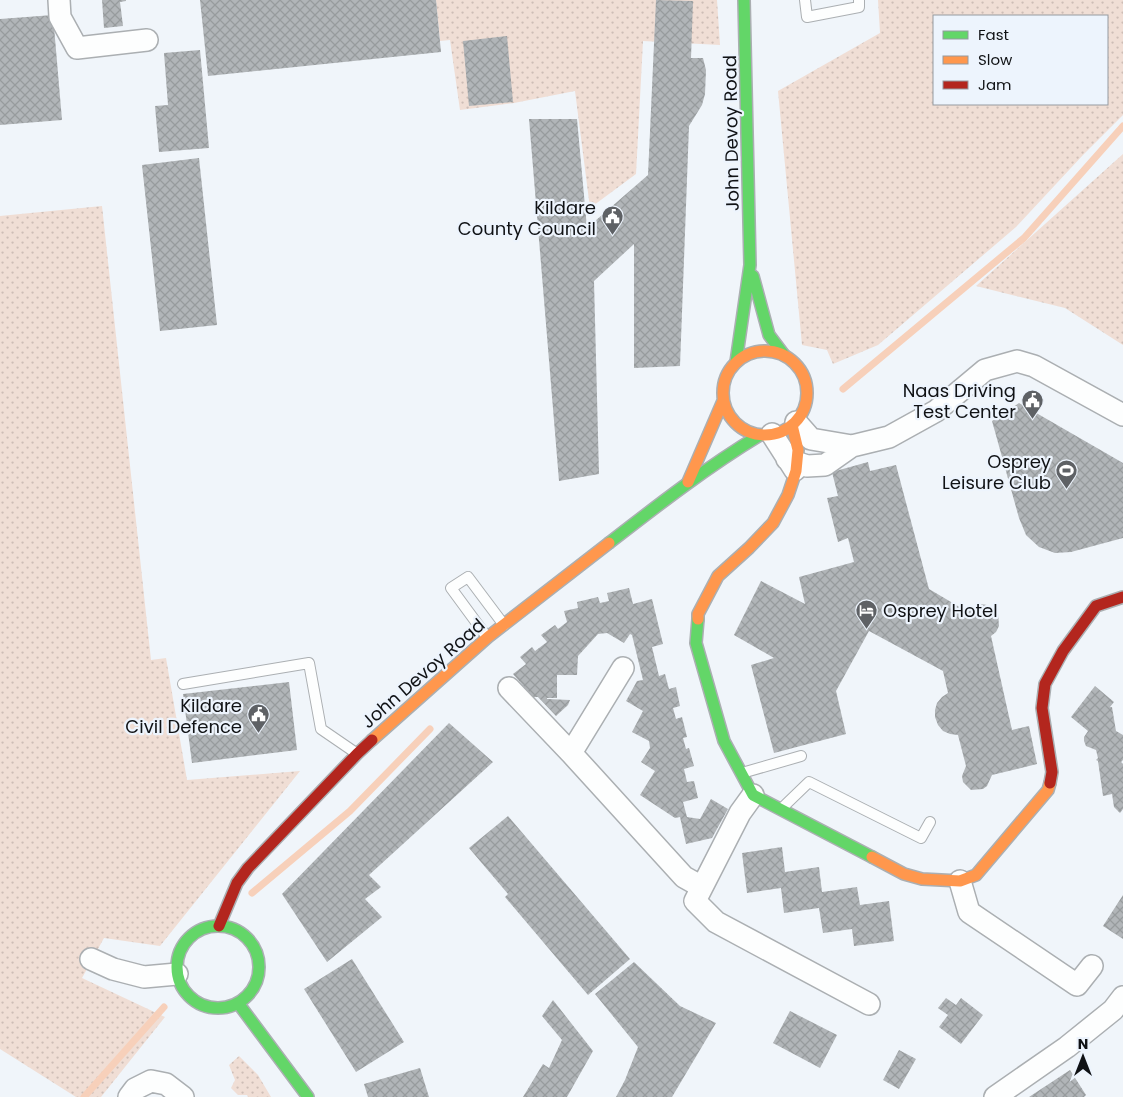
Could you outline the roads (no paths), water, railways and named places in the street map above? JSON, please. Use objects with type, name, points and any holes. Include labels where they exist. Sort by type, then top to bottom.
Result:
[{"type":"street","points":[[59,0],[60,17],[77,48],[147,40]]},
{"type":"street","name":"John Devoy Road","points":[[736,362],[750,265],[744,0]]},
{"type":"street","name":"John Devoy Road","points":[[750,265],[770,335],[784,355]]},
{"type":"street","points":[[759,350],[772,351],[784,355],[796,364],[804,376],[807,390],[806,404],[794,423],[782,431],[766,435],[747,431],[736,424],[728,413],[723,401],[723,386],[727,373],[736,362],[746,354],[759,350]]},
{"type":"street","points":[[766,435],[793,464],[807,466],[825,465],[852,446],[889,437],[936,411],[985,370],[1017,361],[1034,366],[1123,415]]},
{"type":"street","name":"John Devoy Road","points":[[688,482],[723,401]]},
{"type":"street","points":[[794,423],[811,439],[852,446]]},
{"type":"street","points":[[794,423],[798,450],[793,464],[788,495],[773,523],[718,576],[698,614],[696,643],[724,741],[753,795],[781,810],[904,874],[922,879],[960,881],[976,875],[1048,790],[1052,772],[1042,708],[1045,684],[1064,651],[1096,606],[1123,597]]},
{"type":"street","name":"John Devoy Road","points":[[219,926],[237,882],[248,868],[357,754],[488,637],[688,482],[766,435]]},
{"type":"street","points":[[571,753],[623,668]]},
{"type":"street","points":[[508,688],[571,753],[684,877],[702,887]]},
{"type":"street","points":[[753,795],[740,812],[695,900],[716,922],[870,1004]]},
{"type":"street","points":[[960,881],[969,912],[1077,985],[1092,966]]},
{"type":"street","points":[[219,926],[232,929],[244,935],[253,945],[258,958],[259,970],[256,984],[248,995],[238,1003],[226,1008],[212,1008],[200,1004],[189,997],[181,986],[177,974],[180,950],[187,940],[202,930],[219,926]]},
{"type":"street","points":[[91,959],[113,969],[144,976],[177,974]]},
{"type":"street","points":[[995,1097],[1067,1047],[1113,1010],[1123,997]]},
{"type":"street","points":[[238,1003],[308,1097]]},
{"type":"street","points":[[129,1097],[135,1089],[151,1081],[166,1084],[183,1097]]},
{"type":"lane","points":[[805,0],[807,17],[859,7],[859,0]]},
{"type":"lane","points":[[488,637],[451,588],[468,577],[504,626]]},
{"type":"lane","points":[[183,684],[308,663],[321,729],[357,754]]},
{"type":"lane","points":[[741,773],[801,756]]},
{"type":"lane","points":[[781,810],[809,782],[921,838],[930,822]]},
{"type":"waterway","points":[[843,389],[1024,238],[1123,126]]},
{"type":"waterway","points":[[252,893],[350,811],[430,729]]},
{"type":"waterway","points":[[84,1097],[164,1007]]},
{"type":"place","name":"Kildare County Council","points":[[612,236]]},
{"type":"place","name":"Naas Driving Test Center","points":[[1032,419]]},
{"type":"place","name":"Osprey Leisure Club","points":[[1067,490]]},
{"type":"place","name":"Osprey Hotel","points":[[867,629]]},
{"type":"place","name":"Kildare Civil Defence","points":[[258,734]]}]
